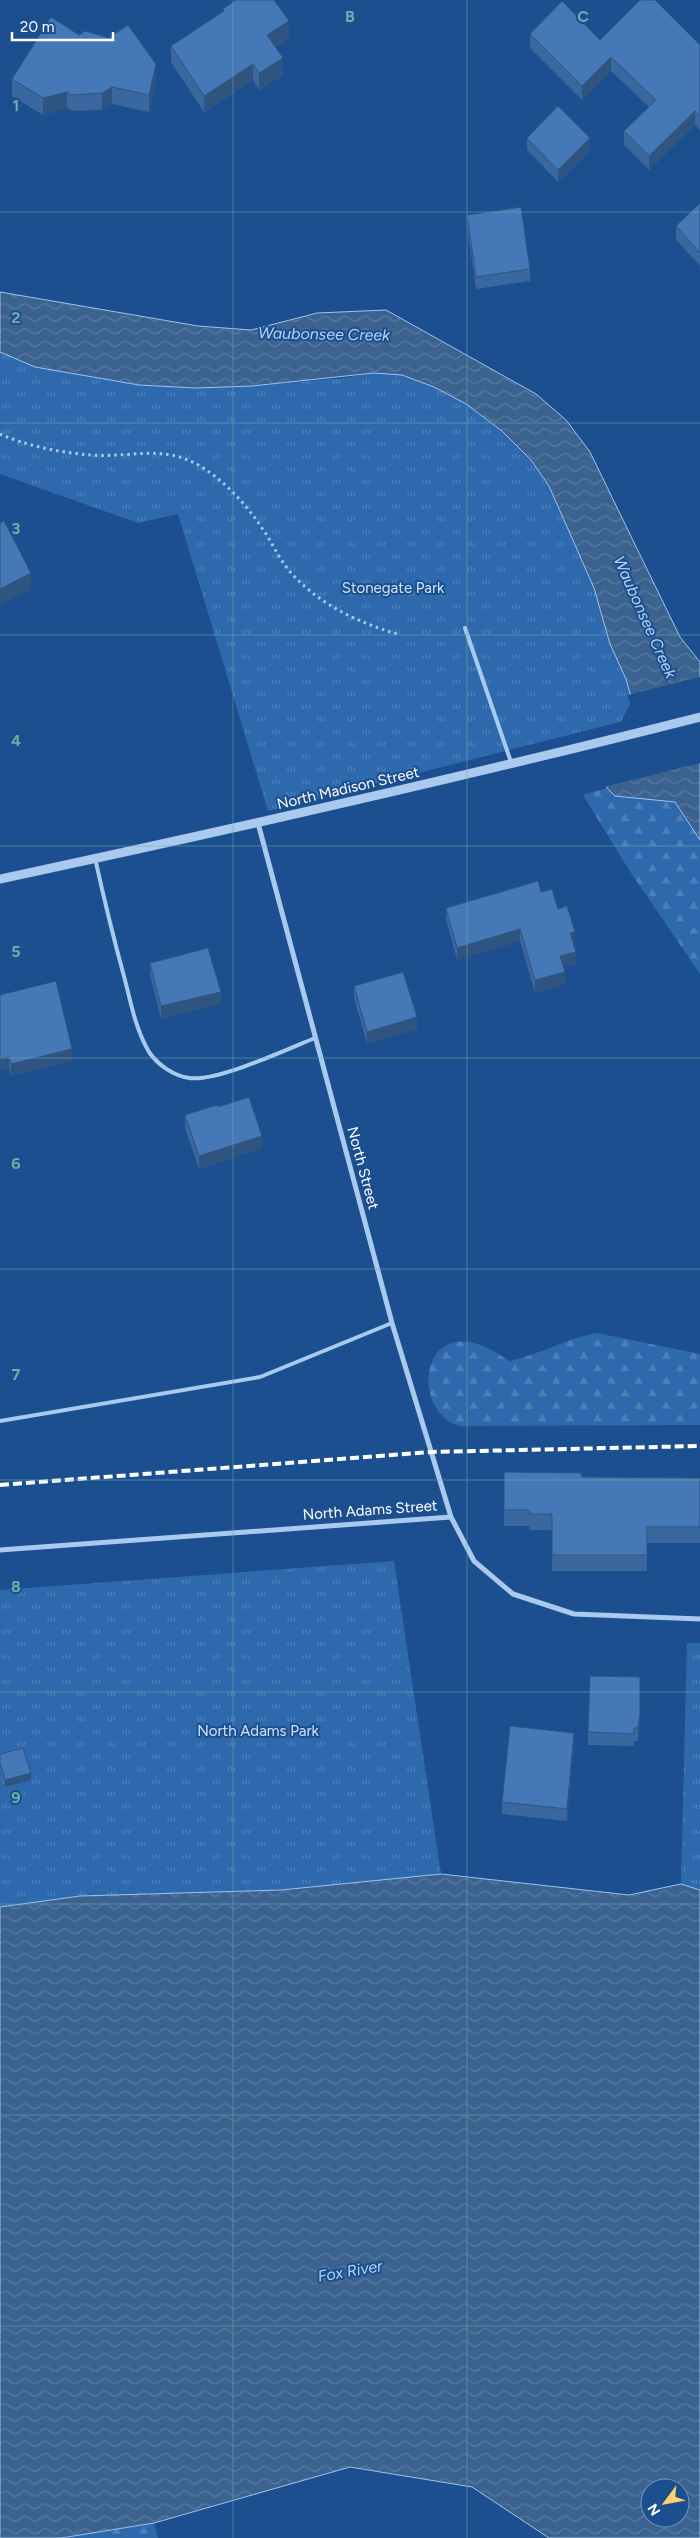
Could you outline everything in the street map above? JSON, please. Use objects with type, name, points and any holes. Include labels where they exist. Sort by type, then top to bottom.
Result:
[{"type":"street","name":"North Madison Street","points":[[0,879],[258,823],[554,754],[700,717]]},
{"type":"street","name":"North Street","points":[[258,823],[392,1324],[451,1517]]},
{"type":"street","name":"North Adams Street","points":[[0,1550],[451,1517],[474,1561],[513,1594],[574,1614],[700,1619]]},
{"type":"lane","points":[[465,628],[512,764]]},
{"type":"lane","points":[[94,858],[109,922],[140,1034],[150,1054],[161,1065],[175,1075],[191,1078],[248,1065],[315,1038]]},
{"type":"lane","points":[[0,1421],[260,1377],[392,1324]]},
{"type":"path","points":[[0,434],[18,442],[93,455],[160,452],[199,465],[233,491],[265,532],[292,574],[298,580],[331,608],[369,626],[397,634]]},
{"type":"green space","name":"Stonegate Park","points":[[0,352],[36,367],[139,385],[196,388],[252,386],[344,378],[374,373],[402,375],[434,387],[466,404],[502,431],[531,460],[549,486],[594,588],[610,644],[626,679],[633,705],[624,721],[268,811],[178,514],[138,523],[0,474]]},
{"type":"green space","points":[[607,788],[615,796],[675,802],[700,840],[700,974],[629,870],[583,795]]},
{"type":"green space","points":[[597,1333],[700,1354],[700,1425],[460,1426],[443,1416],[432,1400],[428,1382],[431,1364],[441,1349],[457,1342],[480,1345],[509,1361]]},
{"type":"green space","name":"North Adams Park","points":[[394,1561],[441,1874],[281,1890],[80,1896],[0,1907],[0,1590]]},
{"type":"green space","points":[[687,1643],[700,1643],[700,1890],[681,1884]]},
{"type":"green space","points":[[154,2523],[158,2538],[61,2538]]},
{"type":"water","name":"Waubonsee Creek","points":[[0,292],[198,326],[251,330],[317,313],[386,310],[536,394],[566,420],[590,452],[680,637],[700,662],[700,840],[675,802],[615,796],[607,788],[601,749],[624,721],[633,705],[626,679],[610,644],[594,588],[549,486],[531,460],[502,431],[466,404],[434,387],[402,375],[374,373],[252,386],[196,388],[139,385],[35,367],[0,352]]},
{"type":"water","name":"Fox River","points":[[441,1874],[629,1895],[681,1884],[700,1890],[700,2538],[549,2538],[472,2487],[350,2467],[154,2523],[61,2538],[0,2538],[0,1907],[80,1896],[281,1890]]},
{"type":"pier","points":[[700,677],[700,763],[604,787],[598,748],[622,720],[630,704],[628,695]]},
{"type":"building","points":[[236,0],[274,0],[289,21],[267,35],[283,58],[259,73],[253,64],[204,96],[171,46],[224,11],[223,9]]},
{"type":"building","points":[[640,0],[655,0],[700,45],[700,116],[695,111],[649,156],[624,131],[656,100],[611,57],[582,86],[530,34],[562,1],[600,40]]},
{"type":"building","points":[[51,17],[79,35],[85,31],[109,38],[128,25],[156,64],[149,95],[112,87],[102,93],[72,95],[67,92],[43,98],[12,79]]},
{"type":"building","points":[[558,106],[590,138],[558,170],[527,138]]},
{"type":"building","points":[[700,203],[700,253],[676,226]]},
{"type":"building","points":[[521,207],[530,269],[476,277],[467,215]]},
{"type":"building","points":[[4,521],[31,573],[0,589],[0,523]]},
{"type":"building","points":[[538,881],[541,892],[552,889],[558,909],[567,906],[575,932],[570,933],[576,952],[560,956],[565,972],[535,980],[520,929],[457,948],[446,908]]},
{"type":"building","points":[[208,948],[221,992],[161,1006],[150,963]]},
{"type":"building","points":[[403,972],[417,1017],[367,1032],[354,986]]},
{"type":"building","points":[[56,981],[72,1049],[11,1064],[9,1057],[0,1059],[0,995]]},
{"type":"building","points":[[249,1097],[262,1136],[199,1156],[185,1115]]},
{"type":"building","points":[[504,1472],[581,1473],[582,1477],[700,1478],[700,1527],[647,1527],[647,1555],[552,1555],[552,1514],[529,1514],[529,1510],[504,1510]]},
{"type":"building","points":[[590,1676],[640,1677],[640,1715],[638,1728],[634,1728],[634,1734],[588,1732]]},
{"type":"building","points":[[510,1726],[574,1733],[567,1809],[502,1802]]},
{"type":"building","points":[[23,1748],[31,1773],[5,1780],[0,1763],[0,1754]]},
{"type":"railway","points":[[0,1485],[431,1452],[700,1446]]}]
